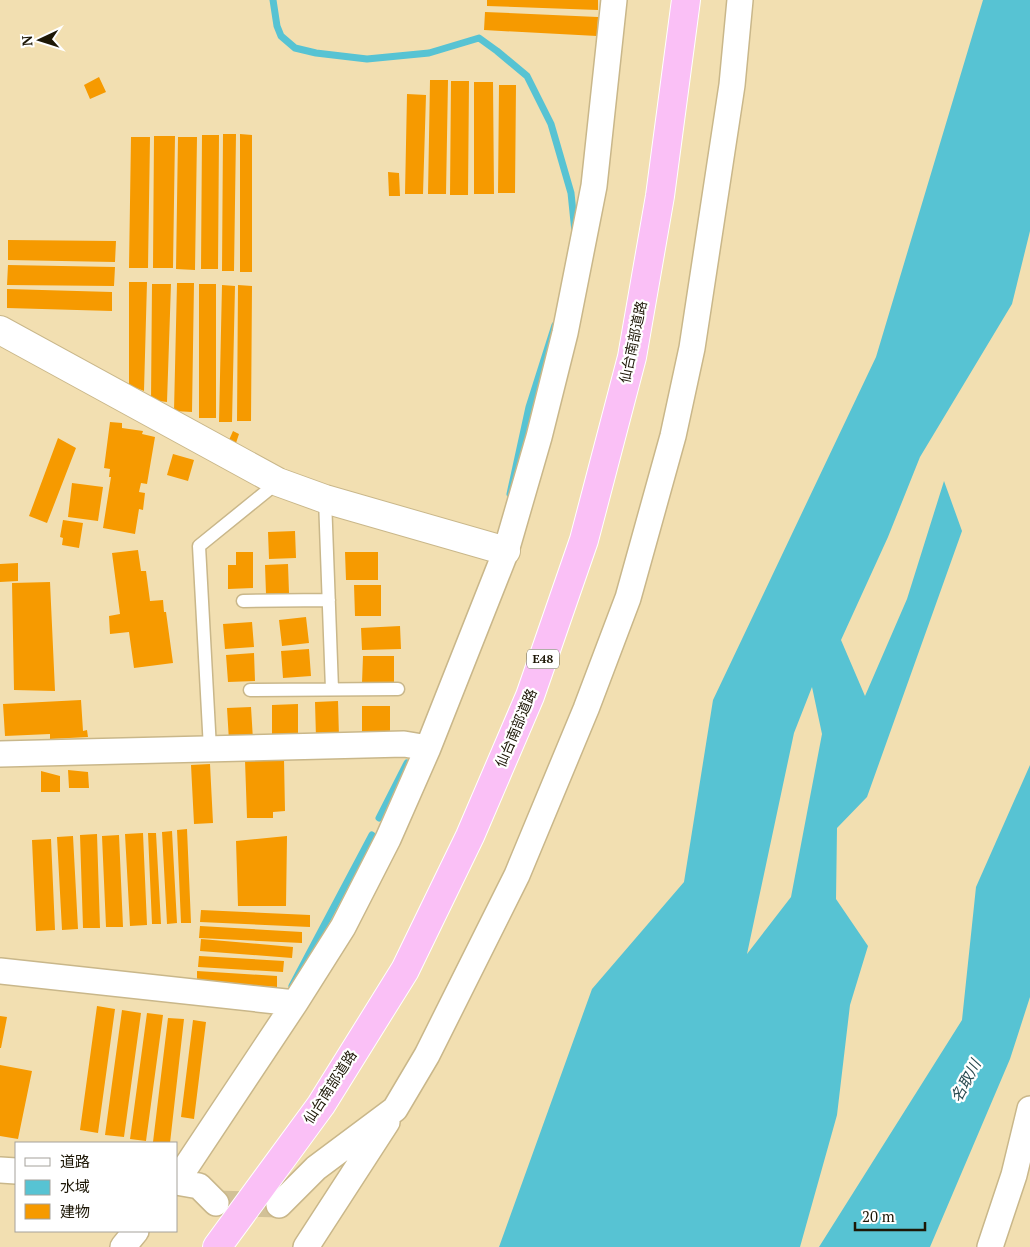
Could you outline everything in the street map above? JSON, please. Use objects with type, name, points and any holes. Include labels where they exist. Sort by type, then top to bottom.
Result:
[{"type":"highway","name":"仙台南部道路","points":[[217,1247],[321,1105],[405,970],[470,836],[530,696],[584,540],[632,357],[660,196],[686,0]]},
{"type":"street","points":[[178,1179],[343,927],[388,839],[428,748],[506,551],[539,437],[565,333],[594,186],[614,0]]},
{"type":"street","points":[[306,1247],[395,1109],[427,1054],[517,875],[586,709],[628,598],[673,436],[692,348],[732,85],[740,0]]},
{"type":"street","points":[[0,330],[278,482],[325,499],[506,551]]},
{"type":"street","points":[[0,754],[404,744],[428,748]]},
{"type":"street","points":[[0,971],[295,1003]]},
{"type":"street","points":[[279,1205],[316,1168],[395,1109]]},
{"type":"street","points":[[990,1247],[1014,1175],[1030,1109]]},
{"type":"street","points":[[0,1170],[15,1171]]},
{"type":"street","points":[[178,1182],[199,1186],[216,1203]]},
{"type":"street","points":[[123,1247],[135,1232]]},
{"type":"lane","points":[[210,749],[198,546],[278,482]]},
{"type":"lane","points":[[325,499],[332,689]]},
{"type":"lane","points":[[243,601],[329,600]]},
{"type":"lane","points":[[250,690],[398,689]]},
{"type":"water","points":[[983,0],[1030,0],[1030,231],[1012,304],[920,457],[888,537],[841,640],[865,696],[907,599],[944,481],[962,531],[867,797],[837,828],[836,899],[868,946],[850,1005],[837,1115],[800,1247],[499,1247],[592,989],[684,882],[713,700],[876,357]],"holes":[[[812,687],[822,734],[791,897],[747,954],[794,733]]]},
{"type":"water","name":"名取川","points":[[1030,765],[1030,997],[1010,1059],[930,1247],[819,1247],[962,1020],[976,887]]},
{"type":"building","points":[[487,0],[598,0],[598,10],[487,6]]},
{"type":"building","points":[[485,12],[598,17],[597,36],[484,30]]},
{"type":"building","points":[[99,77],[106,92],[90,99],[84,85]]},
{"type":"building","points":[[430,80],[448,80],[446,194],[428,194]]},
{"type":"building","points":[[451,81],[469,81],[468,195],[450,195]]},
{"type":"building","points":[[474,82],[493,82],[494,194],[474,194]]},
{"type":"building","points":[[499,85],[516,85],[515,193],[498,193]]},
{"type":"building","points":[[407,94],[426,95],[423,194],[405,194]]},
{"type":"building","points":[[223,134],[236,134],[234,271],[222,271]]},
{"type":"building","points":[[240,134],[252,135],[252,272],[240,272]]},
{"type":"building","points":[[202,135],[219,135],[218,269],[201,269]]},
{"type":"building","points":[[154,136],[175,136],[173,268],[153,268]]},
{"type":"building","points":[[131,137],[150,137],[148,268],[129,268]]},
{"type":"building","points":[[178,137],[197,137],[195,270],[176,269]]},
{"type":"building","points":[[388,172],[399,173],[400,196],[389,196]]},
{"type":"building","points":[[8,240],[116,241],[115,262],[8,260]]},
{"type":"building","points":[[8,265],[115,267],[114,286],[7,285]]},
{"type":"building","points":[[129,282],[147,282],[144,391],[129,385]]},
{"type":"building","points":[[177,283],[194,283],[192,412],[174,411]]},
{"type":"building","points":[[152,284],[171,284],[167,402],[151,400]]},
{"type":"building","points":[[199,284],[216,284],[216,418],[199,418]]},
{"type":"building","points":[[222,285],[235,286],[232,422],[219,422]]},
{"type":"building","points":[[238,285],[252,286],[251,421],[237,421]]},
{"type":"building","points":[[7,289],[112,292],[112,311],[7,308]]},
{"type":"building","points":[[110,422],[122,423],[122,428],[143,431],[142,434],[155,437],[147,484],[141,483],[139,492],[145,493],[143,510],[139,509],[135,534],[103,528],[111,477],[109,477],[110,469],[104,468]]},
{"type":"building","points":[[233,431],[239,434],[236,443],[229,440]]},
{"type":"building","points":[[58,438],[76,448],[47,523],[29,516]]},
{"type":"building","points":[[173,454],[194,460],[188,481],[167,475]]},
{"type":"building","points":[[72,483],[103,487],[98,521],[68,517]]},
{"type":"building","points":[[63,520],[83,523],[79,548],[62,545],[63,538],[60,537]]},
{"type":"building","points":[[295,531],[296,558],[269,559],[268,532]]},
{"type":"building","points":[[138,550],[141,571],[146,571],[150,601],[163,600],[173,663],[134,668],[129,632],[110,634],[109,616],[120,614],[112,553]]},
{"type":"building","points":[[236,552],[253,552],[253,588],[228,589],[228,565],[236,565]]},
{"type":"building","points":[[345,552],[378,552],[378,580],[346,580]]},
{"type":"building","points":[[18,563],[18,581],[0,582],[0,564]]},
{"type":"building","points":[[288,564],[289,593],[266,594],[265,565]]},
{"type":"building","points":[[50,582],[55,691],[14,690],[12,583]]},
{"type":"building","points":[[354,585],[381,585],[381,616],[355,616]]},
{"type":"building","points":[[306,617],[309,643],[282,646],[279,620]]},
{"type":"building","points":[[252,622],[254,647],[225,649],[223,624]]},
{"type":"building","points":[[400,626],[401,649],[362,650],[361,628]]},
{"type":"building","points":[[309,649],[311,676],[283,678],[281,651]]},
{"type":"building","points":[[254,653],[255,681],[228,682],[226,655]]},
{"type":"building","points":[[363,656],[394,656],[394,683],[362,683]]},
{"type":"building","points":[[81,700],[83,731],[87,730],[88,737],[50,739],[50,734],[5,736],[3,704]]},
{"type":"building","points":[[338,701],[339,737],[316,738],[315,702]]},
{"type":"building","points":[[298,704],[298,740],[272,740],[272,705]]},
{"type":"building","points":[[362,706],[390,706],[390,737],[362,737]]},
{"type":"building","points":[[251,707],[253,740],[229,741],[227,708]]},
{"type":"building","points":[[284,759],[285,811],[273,812],[273,818],[247,818],[245,760]]},
{"type":"building","points":[[210,764],[213,823],[194,824],[191,765]]},
{"type":"building","points":[[68,770],[88,772],[89,788],[69,788]]},
{"type":"building","points":[[41,771],[60,776],[60,792],[41,792]]},
{"type":"building","points":[[187,829],[191,923],[181,923],[177,830]]},
{"type":"building","points":[[172,831],[177,923],[167,924],[162,832]]},
{"type":"building","points":[[143,833],[147,925],[130,926],[125,834]]},
{"type":"building","points":[[148,833],[156,833],[161,924],[152,924]]},
{"type":"building","points":[[97,834],[100,928],[83,928],[80,835]]},
{"type":"building","points":[[119,835],[123,927],[106,927],[102,836]]},
{"type":"building","points":[[73,836],[78,929],[62,930],[57,837]]},
{"type":"building","points":[[287,836],[286,906],[238,906],[236,841]]},
{"type":"building","points":[[51,839],[55,930],[36,931],[32,840]]},
{"type":"building","points":[[201,910],[310,915],[310,927],[200,922]]},
{"type":"building","points":[[200,926],[302,932],[302,943],[199,938]]},
{"type":"building","points":[[201,939],[293,947],[292,958],[200,951]]},
{"type":"building","points":[[199,956],[284,961],[283,972],[198,967]]},
{"type":"building","points":[[197,971],[277,976],[277,987],[197,982]]},
{"type":"building","points":[[97,1006],[115,1009],[98,1133],[80,1130]]},
{"type":"building","points":[[122,1010],[141,1013],[124,1137],[105,1135]]},
{"type":"building","points":[[147,1013],[163,1015],[146,1141],[130,1139]]},
{"type":"building","points":[[0,1016],[7,1017],[1,1048],[0,1048]]},
{"type":"building","points":[[168,1018],[184,1019],[170,1142],[153,1142]]},
{"type":"building","points":[[193,1020],[206,1022],[194,1119],[181,1117]]},
{"type":"building","points":[[0,1065],[32,1071],[18,1139],[0,1136]]},
{"type":"waterway","points":[[273,0],[277,26],[281,36],[295,48],[316,53],[367,59],[429,53],[479,38],[497,51],[527,76],[551,124],[571,193],[575,232]]},
{"type":"waterway","points":[[510,494],[529,407],[555,325]]},
{"type":"waterway","points":[[379,818],[407,763]]},
{"type":"waterway","points":[[292,986],[372,835]]},
{"type":"tunnel","points":[[216,1203],[279,1205]]}]
